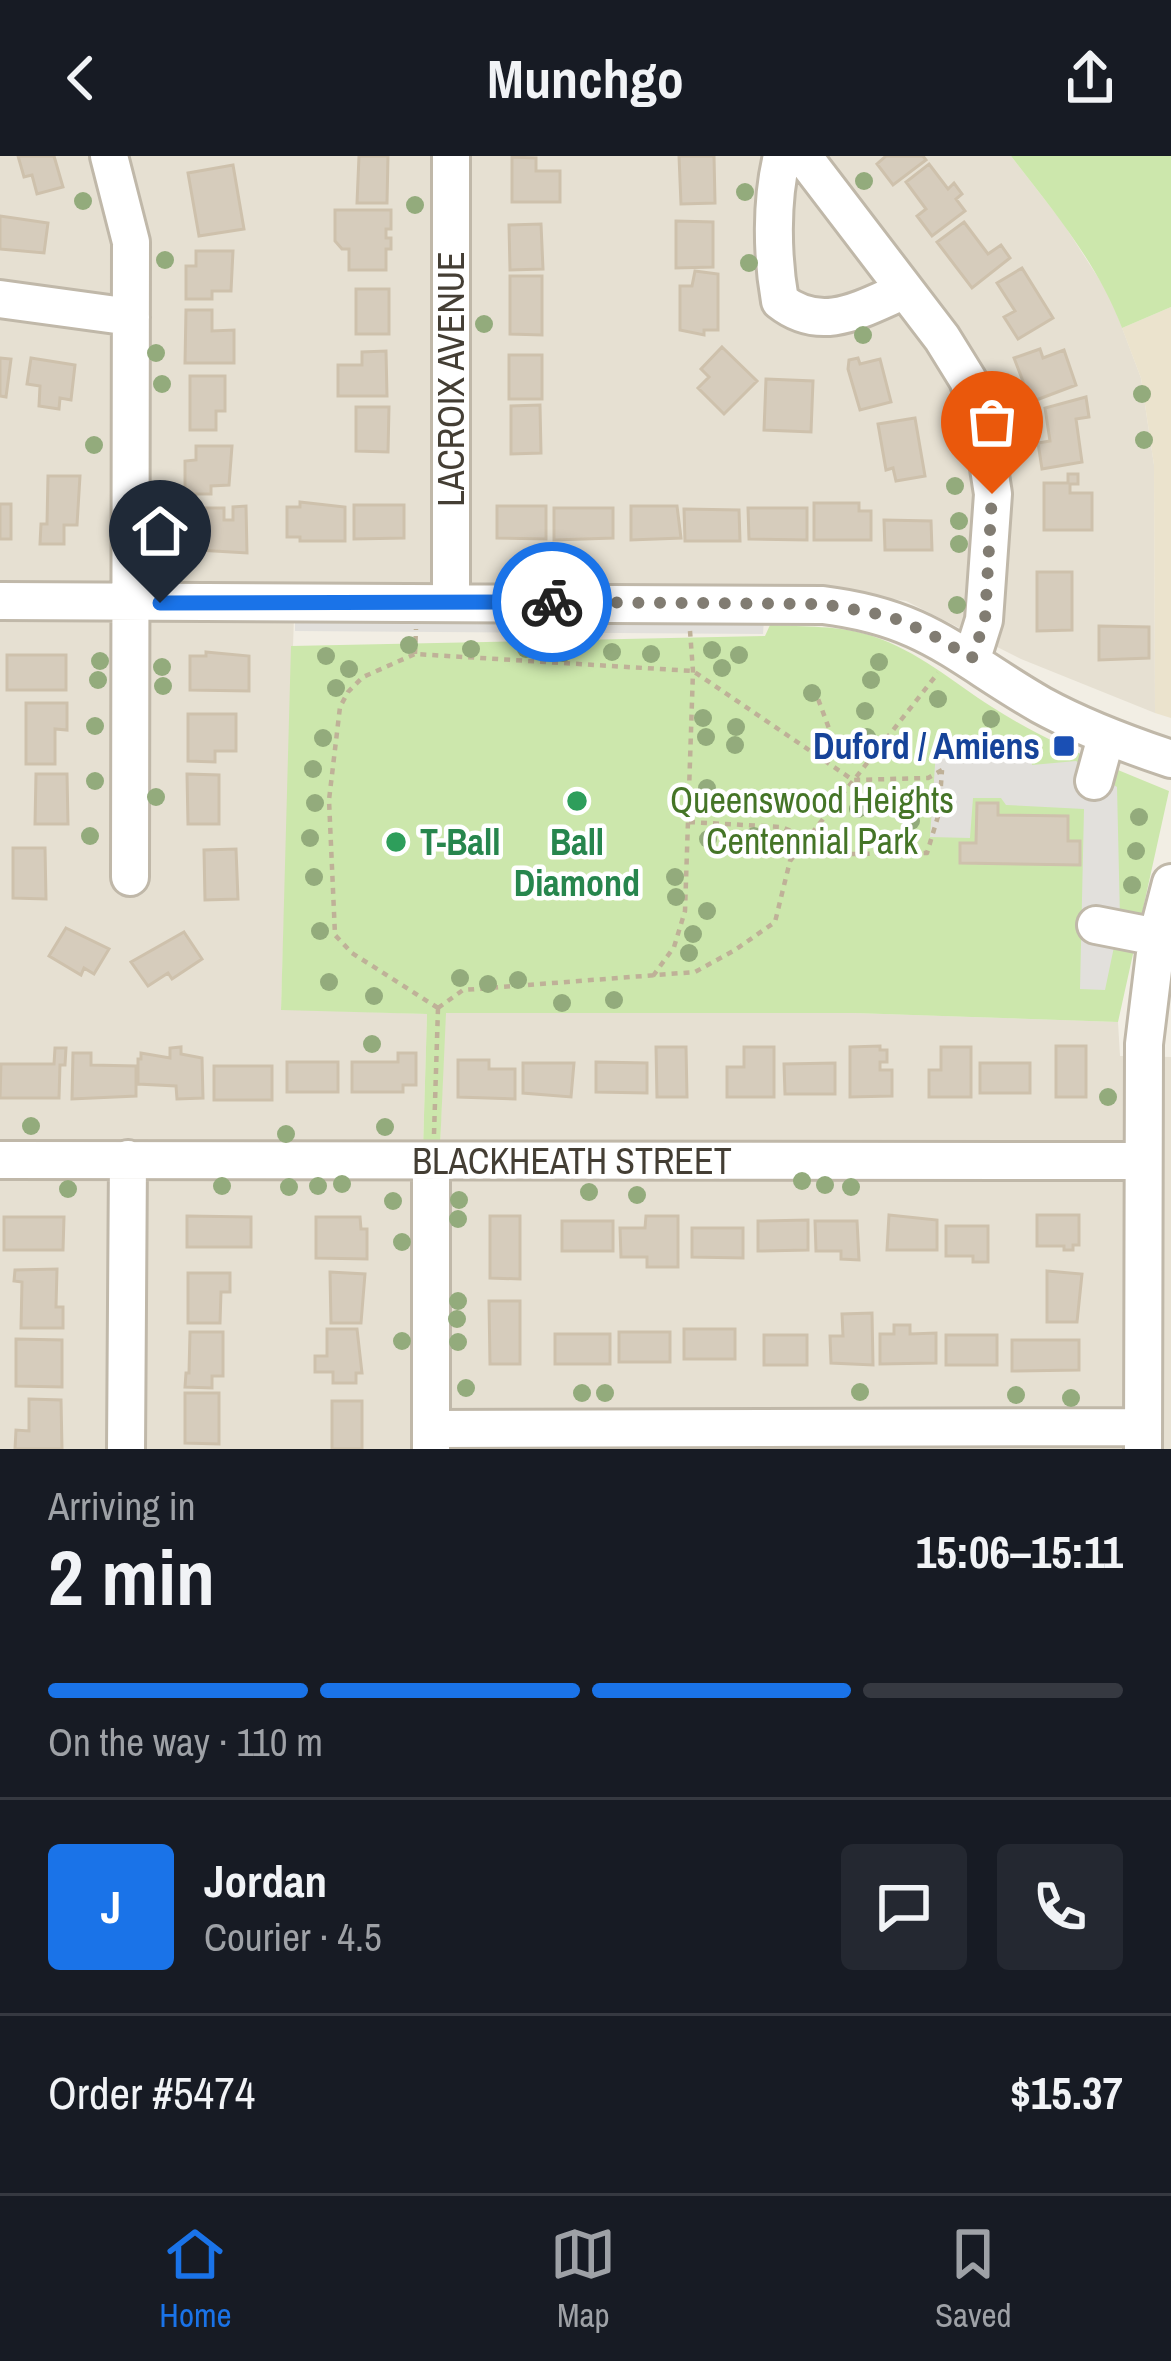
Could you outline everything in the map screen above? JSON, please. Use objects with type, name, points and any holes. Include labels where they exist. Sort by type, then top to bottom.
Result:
[{"type":"street","points":[[109,156],[131,242],[130,877]]},
{"type":"street","name":"LACROIX AVENUE","points":[[451,156],[451,602]]},
{"type":"street","points":[[782,156],[776,181],[780,301],[799,316],[814,319],[862,308],[905,290]]},
{"type":"street","points":[[803,156],[968,380],[989,454],[992,494],[985,620],[964,653]]},
{"type":"street","points":[[0,299],[131,317]]},
{"type":"street","points":[[0,601],[823,604],[889,616],[964,653],[1037,702],[1106,737],[1171,759]]},
{"type":"street","points":[[1094,781],[1106,737]]},
{"type":"street","points":[[430,1161],[431,1439],[1143,1438],[1144,1044],[1157,937],[1171,883]]},
{"type":"street","points":[[1096,925],[1157,937]]},
{"type":"street","points":[[126,1449],[128,1159]]},
{"type":"street","name":"BLACKHEATH STREET","points":[[0,1160],[1143,1161]]},
{"type":"path","points":[[653,976],[674,947],[685,911],[693,671],[689,604]]},
{"type":"path","points":[[438,1008],[463,990],[695,972],[735,950],[775,922],[790,861],[853,780],[964,653]]},
{"type":"path","points":[[438,1008],[352,953],[335,935],[329,800],[340,707],[363,677],[415,654],[693,671],[853,780],[928,778],[942,770],[939,813],[927,853],[848,854],[781,827],[689,822]]},
{"type":"path","points":[[814,688],[834,742],[825,760]]},
{"type":"path","points":[[430,1161],[438,1008]]},
{"type":"shaded area","points":[[0,156],[1011,156],[1063,223],[1110,296],[1141,378],[1154,465],[1155,713],[1021,659],[906,601],[803,586],[295,586],[281,1009],[427,1014],[423,1148],[440,1147],[445,1013],[854,1013],[1118,1022],[1120,1056],[1171,1057],[1171,1449],[0,1449]]},
{"type":"shaded area","points":[[1171,307],[1171,718],[1155,713],[1154,465],[1141,378],[1122,328]]},
{"type":"shaded area","points":[[295,616],[764,620],[763,634],[295,631]]},
{"type":"shaded area","points":[[937,737],[1030,741],[1032,765],[1076,761],[1117,787],[1120,918],[1105,990],[1080,989],[1084,809],[1006,805],[1001,798],[973,798],[970,838],[930,837]]},
{"type":"green space","points":[[1011,156],[1171,156],[1171,307],[1122,328],[1087,260]]},
{"type":"green space","name":"Queenswood Heights Centennial Park","points":[[770,625],[847,630],[889,642],[1035,732],[1169,791],[1118,1022],[854,1013],[446,1013],[440,1148],[423,1149],[427,1014],[281,1010],[291,646],[765,636]]},
{"type":"building","points":[[18,156],[54,156],[63,187],[37,194],[32,175],[24,177]]},
{"type":"building","points":[[359,156],[388,156],[387,203],[357,203]]},
{"type":"building","points":[[679,156],[714,156],[715,203],[681,204]]},
{"type":"building","points":[[886,156],[923,156],[926,160],[893,185],[877,164]]},
{"type":"building","points":[[512,157],[536,158],[536,171],[560,171],[560,202],[512,202]]},
{"type":"building","points":[[929,164],[948,189],[954,183],[962,194],[956,199],[965,211],[932,236],[917,216],[926,209],[906,182]]},
{"type":"building","points":[[233,165],[244,229],[199,236],[188,173]]},
{"type":"building","points":[[335,210],[391,210],[386,270],[349,270],[349,249],[335,241]]},
{"type":"building","points":[[0,216],[48,223],[44,253],[0,249]]},
{"type":"building","points":[[676,221],[713,222],[713,267],[676,268]]},
{"type":"building","points":[[964,222],[988,254],[1001,245],[1010,258],[972,288],[937,242]]},
{"type":"building","points":[[541,224],[543,269],[510,270],[509,225]]},
{"type":"building","points":[[196,251],[233,251],[231,291],[212,291],[212,299],[186,299],[186,266],[196,266]]},
{"type":"building","points":[[1022,268],[1053,318],[1018,339],[1004,317],[1015,311],[997,283]]},
{"type":"building","points":[[695,271],[718,274],[718,330],[704,330],[704,335],[680,330],[680,286],[692,286]]},
{"type":"building","points":[[510,276],[542,276],[542,335],[510,334]]},
{"type":"building","points":[[356,289],[389,289],[389,334],[356,334]]},
{"type":"building","points":[[186,310],[212,310],[212,331],[234,330],[234,363],[185,363]]},
{"type":"building","points":[[722,347],[757,381],[724,414],[698,388],[709,377],[701,369]]},
{"type":"building","points":[[1040,349],[1043,358],[1064,350],[1076,385],[1031,402],[1014,358]]},
{"type":"building","points":[[386,351],[387,396],[338,396],[338,365],[362,365],[362,352]]},
{"type":"building","points":[[509,355],[542,355],[542,399],[509,399]]},
{"type":"building","points":[[0,358],[11,359],[6,397],[0,396]]},
{"type":"building","points":[[31,358],[75,365],[71,400],[60,398],[59,409],[39,406],[40,386],[27,384]]},
{"type":"building","points":[[858,358],[860,364],[880,359],[891,402],[860,410],[848,369],[849,360]]},
{"type":"building","points":[[190,376],[225,376],[225,411],[216,411],[216,430],[190,430]]},
{"type":"building","points":[[766,379],[813,381],[811,432],[764,430]]},
{"type":"building","points":[[1086,397],[1089,417],[1076,419],[1082,462],[1042,469],[1038,443],[1050,441],[1045,408]]},
{"type":"building","points":[[540,405],[541,453],[511,454],[511,406]]},
{"type":"building","points":[[356,407],[389,407],[388,452],[356,451]]},
{"type":"building","points":[[915,418],[925,476],[896,481],[893,468],[886,470],[878,424]]},
{"type":"building","points":[[196,446],[232,446],[229,485],[211,486],[211,494],[185,494],[185,461],[196,460]]},
{"type":"building","points":[[1068,474],[1078,474],[1078,484],[1070,484],[1070,493],[1092,493],[1092,530],[1044,530],[1044,483],[1068,483]]},
{"type":"building","points":[[48,476],[80,476],[77,525],[64,525],[64,544],[40,544],[41,524],[47,524]]},
{"type":"building","points":[[300,502],[345,507],[345,541],[287,537],[287,507],[300,507]]},
{"type":"building","points":[[814,503],[859,503],[859,511],[871,511],[871,540],[814,540]]},
{"type":"building","points":[[0,504],[11,504],[11,539],[0,539]]},
{"type":"building","points":[[354,505],[404,505],[404,538],[354,539]]},
{"type":"building","points":[[246,506],[247,553],[198,550],[198,508],[224,508],[224,520],[233,520],[233,507]]},
{"type":"building","points":[[497,506],[546,506],[546,539],[497,538]]},
{"type":"building","points":[[631,506],[677,506],[681,538],[631,540]]},
{"type":"building","points":[[554,508],[613,508],[613,538],[554,540]]},
{"type":"building","points":[[748,508],[807,508],[807,540],[749,539]]},
{"type":"building","points":[[684,509],[739,510],[740,541],[685,541]]},
{"type":"building","points":[[884,520],[931,521],[932,550],[885,550]]},
{"type":"building","points":[[1037,572],[1072,572],[1072,630],[1037,631]]},
{"type":"building","points":[[1099,626],[1149,627],[1149,658],[1099,660]]},
{"type":"building","points":[[206,652],[249,656],[249,691],[190,690],[190,656],[206,656]]},
{"type":"building","points":[[7,655],[66,655],[66,690],[7,690]]},
{"type":"building","points":[[26,703],[67,703],[67,730],[55,729],[55,764],[26,764]]},
{"type":"building","points":[[188,714],[236,714],[236,751],[215,751],[215,762],[188,761]]},
{"type":"building","points":[[36,774],[67,774],[68,824],[35,824]]},
{"type":"building","points":[[187,774],[219,775],[219,824],[188,824]]},
{"type":"building","points":[[977,803],[998,803],[998,815],[1068,816],[1068,841],[1080,841],[1080,865],[960,863],[960,843],[976,843]]},
{"type":"building","points":[[13,848],[45,848],[46,899],[13,898]]},
{"type":"building","points":[[236,849],[238,899],[205,900],[204,850]]},
{"type":"building","points":[[66,928],[109,949],[94,974],[84,968],[81,975],[49,956]]},
{"type":"building","points":[[184,932],[202,959],[172,979],[168,973],[148,986],[131,962]]},
{"type":"building","points":[[1056,1046],[1086,1046],[1086,1097],[1056,1097]]},
{"type":"building","points":[[181,1047],[181,1054],[202,1058],[203,1098],[177,1099],[176,1086],[138,1084],[141,1053],[170,1058],[170,1048]]},
{"type":"building","points":[[656,1047],[686,1047],[687,1097],[657,1097]]},
{"type":"building","points":[[744,1047],[774,1047],[774,1097],[727,1097],[727,1067],[744,1067]]},
{"type":"building","points":[[850,1047],[887,1050],[887,1062],[880,1062],[880,1070],[892,1070],[892,1096],[850,1097]]},
{"type":"building","points":[[941,1047],[971,1047],[971,1097],[929,1097],[929,1070],[941,1070]]},
{"type":"building","points":[[55,1048],[66,1048],[59,1098],[0,1098],[1,1064],[54,1064]]},
{"type":"building","points":[[73,1053],[91,1053],[91,1065],[136,1066],[136,1096],[72,1099]]},
{"type":"building","points":[[398,1053],[416,1053],[416,1085],[403,1085],[403,1092],[352,1092],[352,1062],[398,1062]]},
{"type":"building","points":[[458,1060],[489,1060],[489,1069],[515,1069],[515,1099],[458,1097]]},
{"type":"building","points":[[287,1062],[338,1062],[338,1092],[287,1092]]},
{"type":"building","points":[[596,1062],[647,1063],[647,1093],[596,1092]]},
{"type":"building","points":[[523,1063],[574,1063],[571,1097],[523,1093]]},
{"type":"building","points":[[835,1063],[835,1094],[785,1094],[784,1064]]},
{"type":"building","points":[[980,1063],[1030,1063],[1030,1093],[980,1093]]},
{"type":"building","points":[[214,1066],[272,1066],[272,1100],[214,1100]]},
{"type":"building","points":[[889,1215],[937,1220],[937,1250],[887,1250]]},
{"type":"building","points":[[1037,1215],[1079,1215],[1079,1245],[1073,1245],[1073,1250],[1037,1246]]},
{"type":"building","points":[[187,1216],[251,1217],[251,1247],[187,1247]]},
{"type":"building","points":[[490,1216],[520,1216],[520,1279],[490,1278]]},
{"type":"building","points":[[646,1216],[678,1216],[678,1267],[647,1267],[647,1257],[621,1257],[620,1228],[645,1228]]},
{"type":"building","points":[[4,1217],[64,1217],[63,1250],[4,1250]]},
{"type":"building","points":[[316,1217],[360,1217],[361,1229],[367,1229],[367,1259],[316,1258]]},
{"type":"building","points":[[808,1220],[808,1250],[758,1251],[758,1221]]},
{"type":"building","points":[[562,1221],[613,1221],[613,1251],[562,1251]]},
{"type":"building","points":[[815,1221],[857,1221],[859,1260],[841,1259],[841,1251],[816,1251]]},
{"type":"building","points":[[946,1226],[988,1226],[988,1262],[973,1262],[973,1256],[946,1256]]},
{"type":"building","points":[[692,1228],[743,1228],[743,1258],[692,1257]]},
{"type":"building","points":[[57,1269],[56,1307],[63,1307],[63,1328],[21,1328],[22,1282],[14,1281],[15,1270]]},
{"type":"building","points":[[1047,1271],[1082,1274],[1077,1322],[1047,1322]]},
{"type":"building","points":[[330,1272],[365,1274],[361,1323],[331,1323]]},
{"type":"building","points":[[188,1273],[230,1273],[230,1292],[221,1292],[220,1323],[188,1323]]},
{"type":"building","points":[[489,1301],[520,1301],[520,1364],[490,1364]]},
{"type":"building","points":[[872,1313],[873,1365],[831,1363],[830,1336],[843,1336],[842,1314]]},
{"type":"building","points":[[894,1325],[910,1325],[910,1334],[936,1333],[936,1363],[880,1364],[880,1334],[894,1334]]},
{"type":"building","points":[[327,1329],[357,1329],[362,1373],[356,1373],[356,1383],[333,1383],[333,1372],[315,1372],[315,1356],[327,1356]]},
{"type":"building","points":[[684,1329],[735,1329],[735,1359],[684,1359]]},
{"type":"building","points":[[190,1332],[223,1332],[223,1376],[212,1376],[212,1388],[185,1387]]},
{"type":"building","points":[[619,1332],[670,1332],[670,1362],[619,1362]]},
{"type":"building","points":[[555,1334],[610,1334],[610,1364],[555,1364]]},
{"type":"building","points":[[764,1335],[807,1335],[807,1365],[764,1365]]},
{"type":"building","points":[[946,1335],[997,1335],[997,1365],[946,1365]]},
{"type":"building","points":[[16,1339],[62,1340],[62,1387],[16,1386]]},
{"type":"building","points":[[1012,1340],[1079,1340],[1079,1370],[1012,1371]]},
{"type":"building","points":[[185,1393],[219,1393],[219,1444],[185,1443]]},
{"type":"building","points":[[29,1399],[61,1400],[62,1449],[15,1449],[16,1430],[29,1431]]},
{"type":"building","points":[[332,1401],[362,1401],[362,1449],[332,1449]]},
{"type":"way so far","points":[[552,602],[823,604],[889,616],[972,658],[985,620],[992,494]]},
{"type":"place","name":"Duford / Amiens","points":[[1064,746]]},
{"type":"place","name":"Ball Diamond","points":[[577,801]]},
{"type":"place","name":"T-Ball","points":[[396,842]]},
{"type":"route","points":[[160,603],[552,602]]}]
